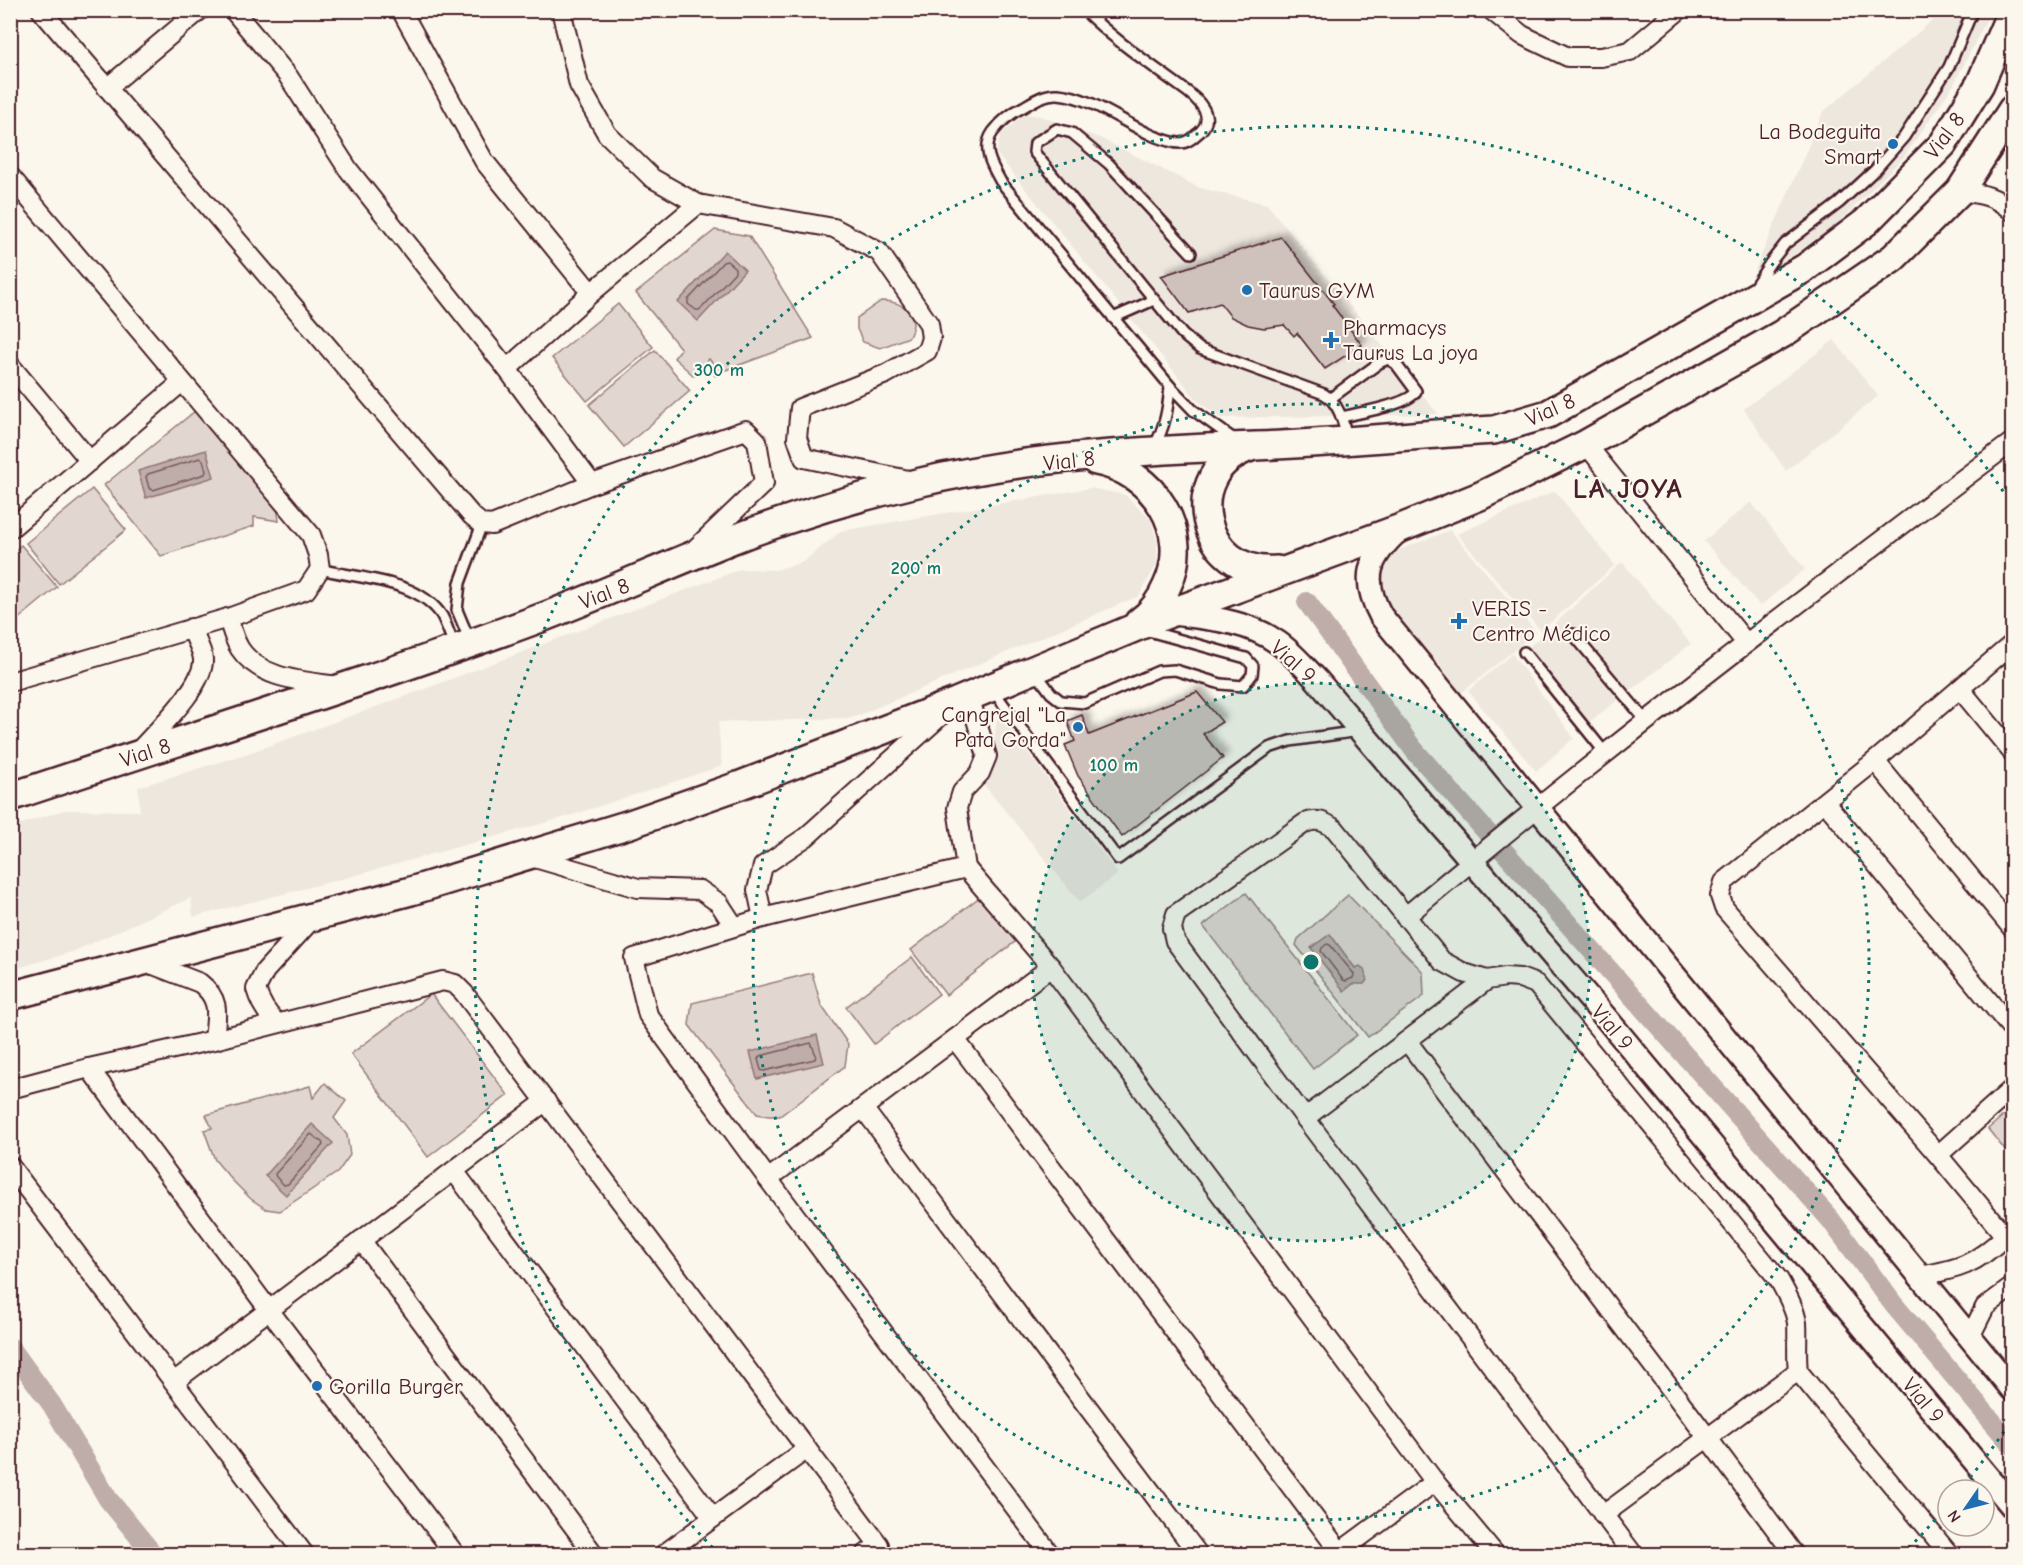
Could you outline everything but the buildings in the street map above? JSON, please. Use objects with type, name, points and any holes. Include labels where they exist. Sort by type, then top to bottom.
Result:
[{"type":"main road","name":"Vial 8","points":[[10,797],[347,687],[463,646],[626,585],[783,522],[920,482],[995,468],[1074,459],[1151,451],[1249,446],[1344,428],[1494,430],[1548,414],[1805,268],[1866,222],[1942,144],[1980,84],[2012,10]]},
{"type":"main road","name":"Vial 8","points":[[10,996],[313,918],[630,824],[738,786],[972,695],[1170,613],[1401,528],[1480,496],[1586,444],[1782,334],[1893,258],[1960,191],[2010,122]]},
{"type":"main road","points":[[1249,446],[1232,456],[1214,475],[1206,500],[1208,526],[1221,549],[1242,565],[1267,571],[1293,566]]},
{"type":"main road","points":[[1074,459],[1108,463],[1135,476],[1157,496],[1171,523],[1174,538],[1174,561],[1169,583],[1162,596],[1143,619],[1126,631]]},
{"type":"street","points":[[41,10],[464,507],[482,524],[492,525],[592,484],[746,430],[757,441],[764,483],[684,560]]},
{"type":"street","points":[[107,88],[200,10]]},
{"type":"street","points":[[233,10],[288,76],[348,169],[507,369],[592,484]]},
{"type":"street","points":[[401,10],[484,161],[591,293]]},
{"type":"street","points":[[561,10],[579,85],[607,134],[652,178],[698,204],[834,228],[879,252],[929,324],[931,338],[927,351],[886,374],[800,408],[797,438],[804,458],[920,482]]},
{"type":"street","points":[[1491,10],[1522,35],[1568,57],[1601,57],[1630,51],[1679,10]]},
{"type":"street","points":[[10,176],[311,535],[320,569],[306,590],[228,618],[10,682]]},
{"type":"street","points":[[1960,191],[1999,199],[2013,211]]},
{"type":"street","points":[[507,369],[591,293],[698,204]]},
{"type":"street","points":[[10,365],[90,461]]},
{"type":"street","points":[[10,529],[183,382]]},
{"type":"street","points":[[1405,917],[1746,642],[2013,442]]},
{"type":"street","points":[[1586,444],[1746,642]]},
{"type":"street","points":[[1401,528],[1380,548],[1370,572],[1369,587],[1381,616],[1560,838],[1652,947],[2013,1389]]},
{"type":"street","name":"Vial 9","points":[[1170,613],[1222,620],[1258,631],[1277,642],[1317,680],[1614,1027],[2013,1506]]},
{"type":"street","points":[[228,618],[240,648],[262,668],[285,678],[347,687]]},
{"type":"street","points":[[135,755],[192,690],[202,674],[202,656],[191,628]]},
{"type":"street","points":[[1920,1276],[1956,1270],[1989,1252],[2005,1236],[1938,1155],[1724,908],[1720,896],[1724,882],[1875,761],[2013,644]]},
{"type":"street","points":[[1961,690],[2013,752]]},
{"type":"street","points":[[763,918],[757,890],[763,866],[806,837],[972,695],[987,756],[980,773],[962,792],[957,808],[966,868],[1051,967],[1436,1482],[1495,1554]]},
{"type":"street","points":[[1875,761],[2013,928]]},
{"type":"street","points":[[1825,802],[2013,1029]]},
{"type":"street","points":[[1633,1554],[1175,941],[1172,928],[1176,914],[1305,823],[1323,821],[1335,829],[1442,961],[1464,973],[1487,980],[1513,978],[1536,984],[1779,1280],[1791,1303],[1797,1323],[1798,1371],[1949,1554]]},
{"type":"street","points":[[528,856],[638,888],[700,890],[719,903],[734,926]]},
{"type":"street","points":[[966,868],[763,918],[634,958],[648,1015],[768,1179],[1050,1554]]},
{"type":"street","points":[[277,1023],[264,1009],[256,989],[265,971],[313,918]]},
{"type":"street","points":[[146,962],[200,983],[208,989],[216,1003],[214,1040]]},
{"type":"street","points":[[768,1179],[1051,967]]},
{"type":"street","points":[[1305,1118],[1487,980]]},
{"type":"street","points":[[10,1089],[89,1068],[214,1040],[443,981],[449,982],[464,993],[546,1101],[807,1449],[877,1551]]},
{"type":"street","points":[[955,1039],[1339,1553],[1436,1482]]},
{"type":"street","points":[[1407,1041],[1794,1554]]},
{"type":"street","points":[[89,1068],[455,1554]]},
{"type":"street","points":[[1938,1155],[2013,1089]]},
{"type":"street","points":[[175,1381],[546,1101]]},
{"type":"street","points":[[863,1108],[1198,1554]]},
{"type":"street","points":[[10,1166],[304,1554]]},
{"type":"street","points":[[454,1171],[713,1518]]},
{"type":"street","points":[[361,1240],[594,1554]]},
{"type":"street","points":[[1970,1337],[1985,1307],[2013,1287]]},
{"type":"street","points":[[1603,1515],[1798,1371]]},
{"type":"street","points":[[664,1554],[807,1449]]},
{"type":"street","points":[[10,1551],[14,1554]]},
{"type":"lane","points":[[1084,10],[1130,51],[1183,88],[1200,103],[1207,115],[1203,131],[1191,140],[1180,143],[1164,140],[1089,103],[1057,94],[1039,97],[1019,109],[995,129],[990,136],[987,149],[989,162],[1001,182],[1170,387],[1193,410],[1217,429],[1249,446]]},
{"type":"lane","points":[[1744,303],[1785,244],[1839,203],[1875,170],[1904,137],[1950,67],[1973,10]]},
{"type":"lane","points":[[1191,253],[1109,164],[1072,133],[1057,129],[1035,143],[1034,152],[1183,335],[1200,350],[1324,394],[1331,398],[1344,428],[1411,398],[1416,391],[1396,364],[1388,359],[1331,398]]},
{"type":"lane","points":[[1113,318],[1154,300]]},
{"type":"lane","points":[[1151,451],[1162,432],[1168,410],[1170,387]]},
{"type":"lane","points":[[463,646],[457,610],[460,583],[482,524]]},
{"type":"lane","points":[[320,569],[377,579],[423,596],[463,646]]},
{"type":"lane","points":[[1033,669],[1051,693],[1061,701],[1085,703],[1159,671],[1175,670],[1221,684],[1244,686],[1252,675],[1253,666],[1246,658],[1126,631]]},
{"type":"lane","points":[[1573,633],[1647,722]]},
{"type":"lane","points":[[1524,652],[1606,754]]},
{"type":"lane","points":[[972,695],[1118,859],[1269,748],[1290,741],[1361,731]]},
{"type":"shaded area","points":[[1944,11],[1991,11],[1954,84],[1904,157],[1827,234],[1782,262],[1767,275],[1754,272],[1823,112]]},
{"type":"shaded area","points":[[1025,114],[1041,116],[1102,139],[1200,188],[1267,204],[1438,414],[1220,418],[1198,401],[996,153],[1001,134]]},
{"type":"shaded area","points":[[715,230],[749,236],[813,338],[720,372],[709,359],[694,376],[674,358],[681,349],[636,293]]},
{"type":"shaded area","points":[[881,301],[903,306],[908,310],[913,322],[909,337],[880,348],[863,342],[857,329],[857,318]]},
{"type":"shaded area","points":[[618,304],[653,347],[587,401],[552,358]]},
{"type":"shaded area","points":[[1834,340],[1878,396],[1786,471],[1744,409]]},
{"type":"shaded area","points":[[655,350],[690,391],[624,447],[589,405]]},
{"type":"shaded area","points":[[200,407],[276,497],[279,521],[254,517],[254,526],[161,556],[104,485]]},
{"type":"shaded area","points":[[1090,488],[1125,495],[1151,520],[1157,541],[1157,564],[1139,596],[852,718],[718,722],[722,766],[569,816],[353,876],[193,917],[191,898],[72,952],[11,970],[11,827],[65,810],[140,811],[138,787],[246,754],[741,569],[776,570],[803,562],[841,531]]},
{"type":"shaded area","points":[[92,489],[126,530],[59,584],[26,543]]},
{"type":"shaded area","points":[[1555,491],[1615,565],[1541,631],[1457,534]]},
{"type":"shaded area","points":[[1751,502],[1805,569],[1760,606],[1704,541]]},
{"type":"shaded area","name":"VERIS - Centro Médico","points":[[1450,530],[1536,632],[1459,695],[1378,598],[1381,574],[1394,552]]},
{"type":"shaded area","points":[[21,545],[57,587],[11,625],[11,554]]},
{"type":"shaded area","points":[[1622,562],[1691,644],[1588,723],[1528,648]]},
{"type":"shaded area","points":[[1512,654],[1574,738],[1536,771],[1468,691]]},
{"type":"shaded area","points":[[998,712],[1118,874],[1080,902],[979,779],[991,760]]},
{"type":"shaded area","points":[[1246,893],[1357,1035],[1313,1069],[1203,926]]},
{"type":"shaded area","points":[[1348,895],[1423,972],[1424,996],[1368,1037],[1296,945],[1298,939]]},
{"type":"shaded area","points":[[981,896],[1016,941],[946,995],[911,950]]},
{"type":"shaded area","points":[[912,957],[939,994],[874,1044],[846,1007]]},
{"type":"shaded area","points":[[812,973],[821,1005],[848,1044],[845,1066],[780,1116],[757,1114],[689,1025],[692,1003]]},
{"type":"shaded area","points":[[431,994],[508,1095],[428,1157],[351,1054]]},
{"type":"shaded area","points":[[325,1083],[346,1101],[334,1118],[347,1135],[350,1155],[338,1172],[280,1211],[266,1209],[251,1199],[215,1160],[204,1130],[212,1128],[206,1115],[310,1086],[313,1098]]},
{"type":"shaded area","points":[[2012,1108],[2012,1159],[1988,1129]]},
{"type":"water","points":[[725,251],[745,270],[698,321],[678,302]]},
{"type":"water","points":[[206,450],[214,477],[146,498],[138,471]]},
{"type":"water","points":[[1330,934],[1355,968],[1360,966],[1364,969],[1367,980],[1364,984],[1353,984],[1344,991],[1311,948]]},
{"type":"water","points":[[817,1035],[824,1063],[757,1079],[750,1052]]},
{"type":"water","points":[[312,1124],[333,1143],[286,1195],[265,1176]]},
{"type":"waterway","points":[[1307,602],[1414,750],[1830,1219],[1894,1305],[2012,1445]]},
{"type":"waterway","points":[[10,1347],[52,1405],[108,1499],[153,1554]]},
{"type":"place","name":"La Bodeguita Smart","points":[[1893,144]]},
{"type":"place","name":"Taurus GYM","points":[[1247,290]]},
{"type":"place","name":"Pharmacys Taurus La joya","points":[[1331,340]]},
{"type":"place","name":"VERIS - Centro Médico","points":[[1459,621]]},
{"type":"place","name":"Cangrejal \"La Pata Gorda\"","points":[[1078,727]]},
{"type":"place","name":"Gorilla Burger","points":[[317,1386]]},
{"type":"district","name":"LA JOYA","points":[[1628,488]]}]
